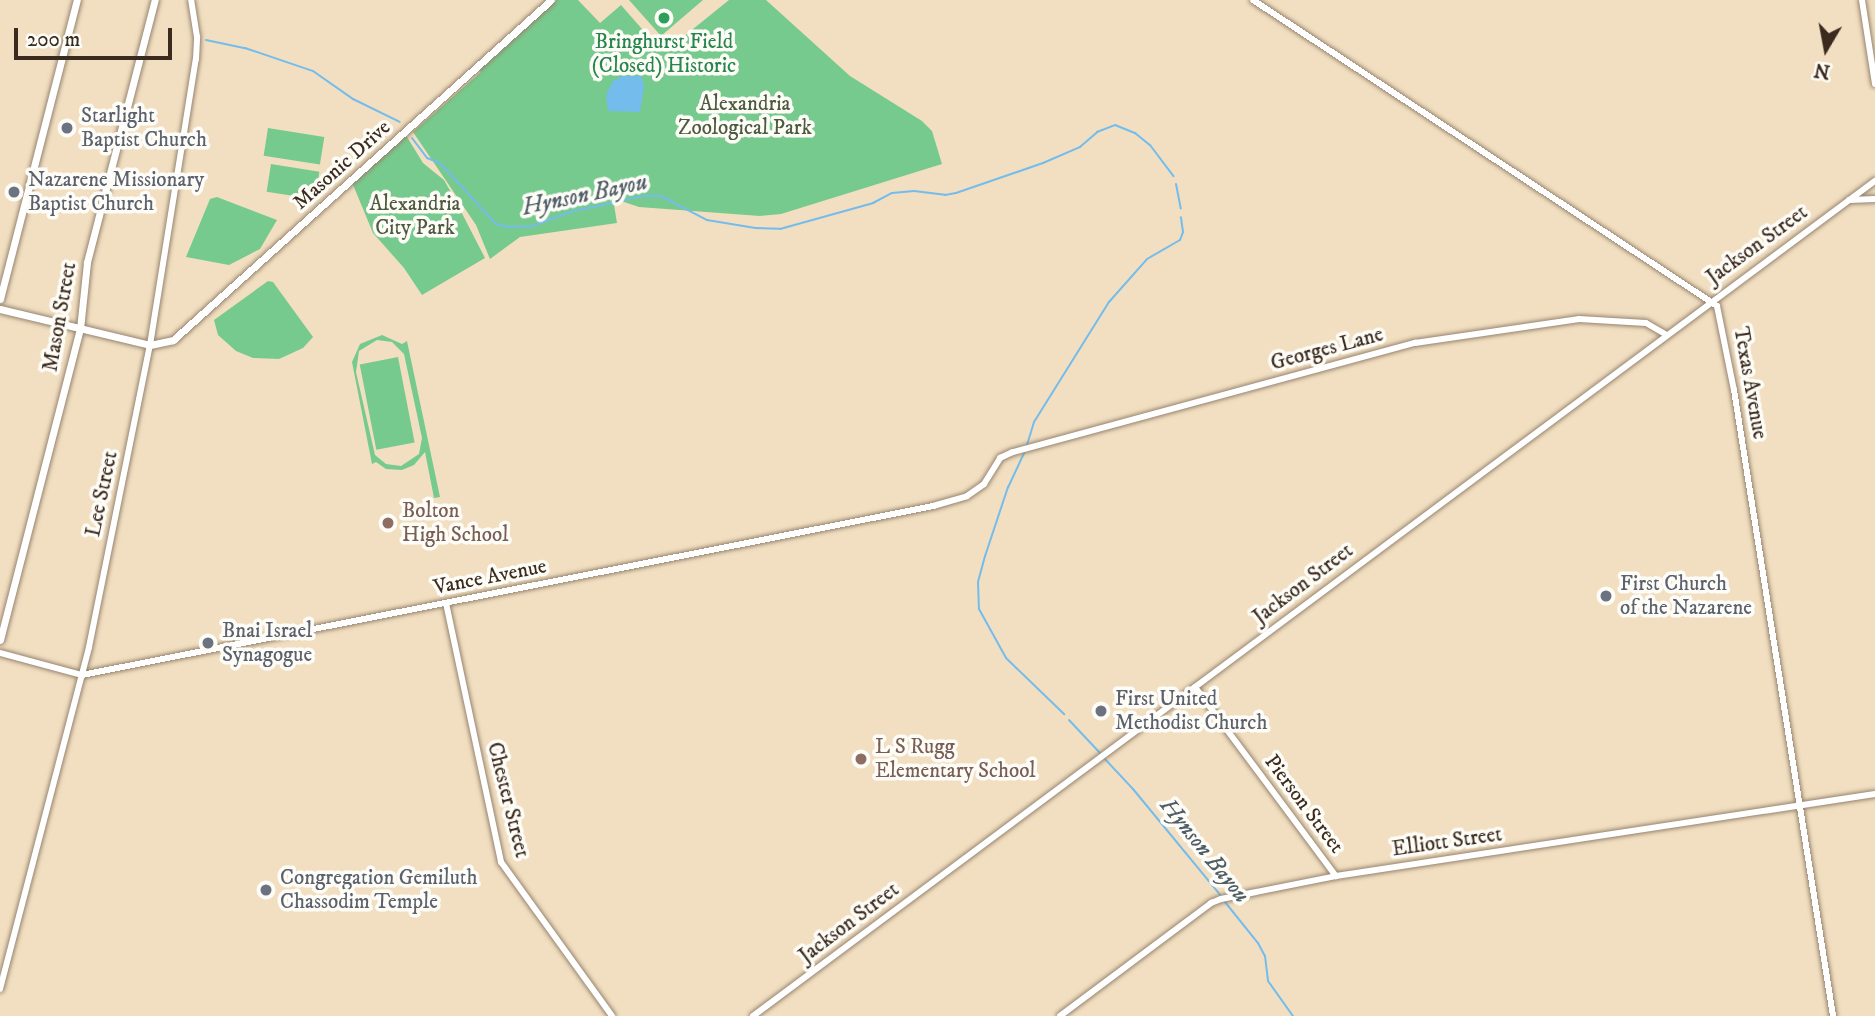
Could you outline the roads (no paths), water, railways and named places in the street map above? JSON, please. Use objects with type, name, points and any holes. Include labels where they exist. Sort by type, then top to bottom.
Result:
[{"type":"main road","points":[[0,299],[77,0]]},
{"type":"main road","name":"Mason Street","points":[[0,640],[80,328],[87,262],[155,0]]},
{"type":"main road","name":"Masonic Drive","points":[[150,345],[173,340],[551,0]]},
{"type":"main road","points":[[0,309],[150,345]]},
{"type":"street","name":"Lee Street","points":[[0,989],[82,675],[150,345],[196,60],[197,37],[191,0]]},
{"type":"street","points":[[1253,0],[1712,300]]},
{"type":"street","points":[[1862,0],[1875,84]]},
{"type":"street","name":"Jackson Street","points":[[753,1016],[1875,181]]},
{"type":"street","points":[[1849,200],[1875,199]]},
{"type":"street","name":"Texas Avenue","points":[[1712,300],[1720,312],[1731,371],[1833,1016]]},
{"type":"street","name":"Georges Lane","points":[[984,484],[1000,458],[1415,343],[1579,319],[1646,323],[1667,335]]},
{"type":"street","name":"Vance Avenue","points":[[0,653],[82,675],[933,506],[967,496],[984,484]]},
{"type":"street","name":"Chester Street","points":[[446,603],[501,862],[612,1016]]},
{"type":"street","name":"Pierson Street","points":[[1195,687],[1336,876]]},
{"type":"street","name":"Elliott Street","points":[[1060,1016],[1212,903],[1336,876],[1875,794]]},
{"type":"water","points":[[623,76],[641,76],[644,86],[640,112],[608,111],[606,95],[613,81]]},
{"type":"waterway","name":"Hynson Bayou","points":[[206,40],[245,48],[313,71],[353,99],[400,122]]},
{"type":"waterway","name":"Hynson Bayou","points":[[412,138],[427,158],[440,163],[496,224],[509,227],[532,226],[570,212],[643,196],[661,196],[707,220],[780,229],[873,203],[892,193],[956,193],[1043,163],[1080,147],[1097,132],[1115,125],[1135,133],[1150,145],[1173,176]]},
{"type":"waterway","name":"Hynson Bayou","points":[[1176,184],[1181,209]]},
{"type":"waterway","name":"Hynson Bayou","points":[[1027,445],[1034,422],[1109,302],[1147,259],[1180,240],[1183,232],[1181,217]]},
{"type":"waterway","name":"Hynson Bayou","points":[[1025,451],[1008,487],[985,556],[978,582],[979,609],[1006,658],[1064,714]]},
{"type":"waterway","name":"Hynson Bayou","points":[[1069,720],[1100,753]]},
{"type":"waterway","name":"Hynson Bayou","points":[[1103,757],[1133,789],[1222,897]]},
{"type":"waterway","name":"Hynson Bayou","points":[[1225,902],[1258,943],[1265,956],[1268,981],[1293,1016]]},
{"type":"place","name":"Bringhurst Field (Closed) Historic","points":[[664,18]]},
{"type":"place","name":"Starlight Baptist Church","points":[[67,128]]},
{"type":"place","name":"Nazarene Missionary Baptist Church","points":[[14,192]]},
{"type":"place","name":"Bolton High School","points":[[388,523]]},
{"type":"place","name":"First Church of the Nazarene","points":[[1606,596]]},
{"type":"place","name":"Bnai Israel Synagogue","points":[[208,643]]},
{"type":"place","name":"First United Methodist Church","points":[[1101,711]]},
{"type":"place","name":"L S Rugg Elementary School","points":[[861,759]]},
{"type":"place","name":"Congregation Gemiluth Chassodim Temple","points":[[266,890]]},
{"type":"park label","name":"Alexandria Zoological Park","points":[[745,116]]},
{"type":"park label","name":"Alexandria City Park","points":[[415,216]]}]
